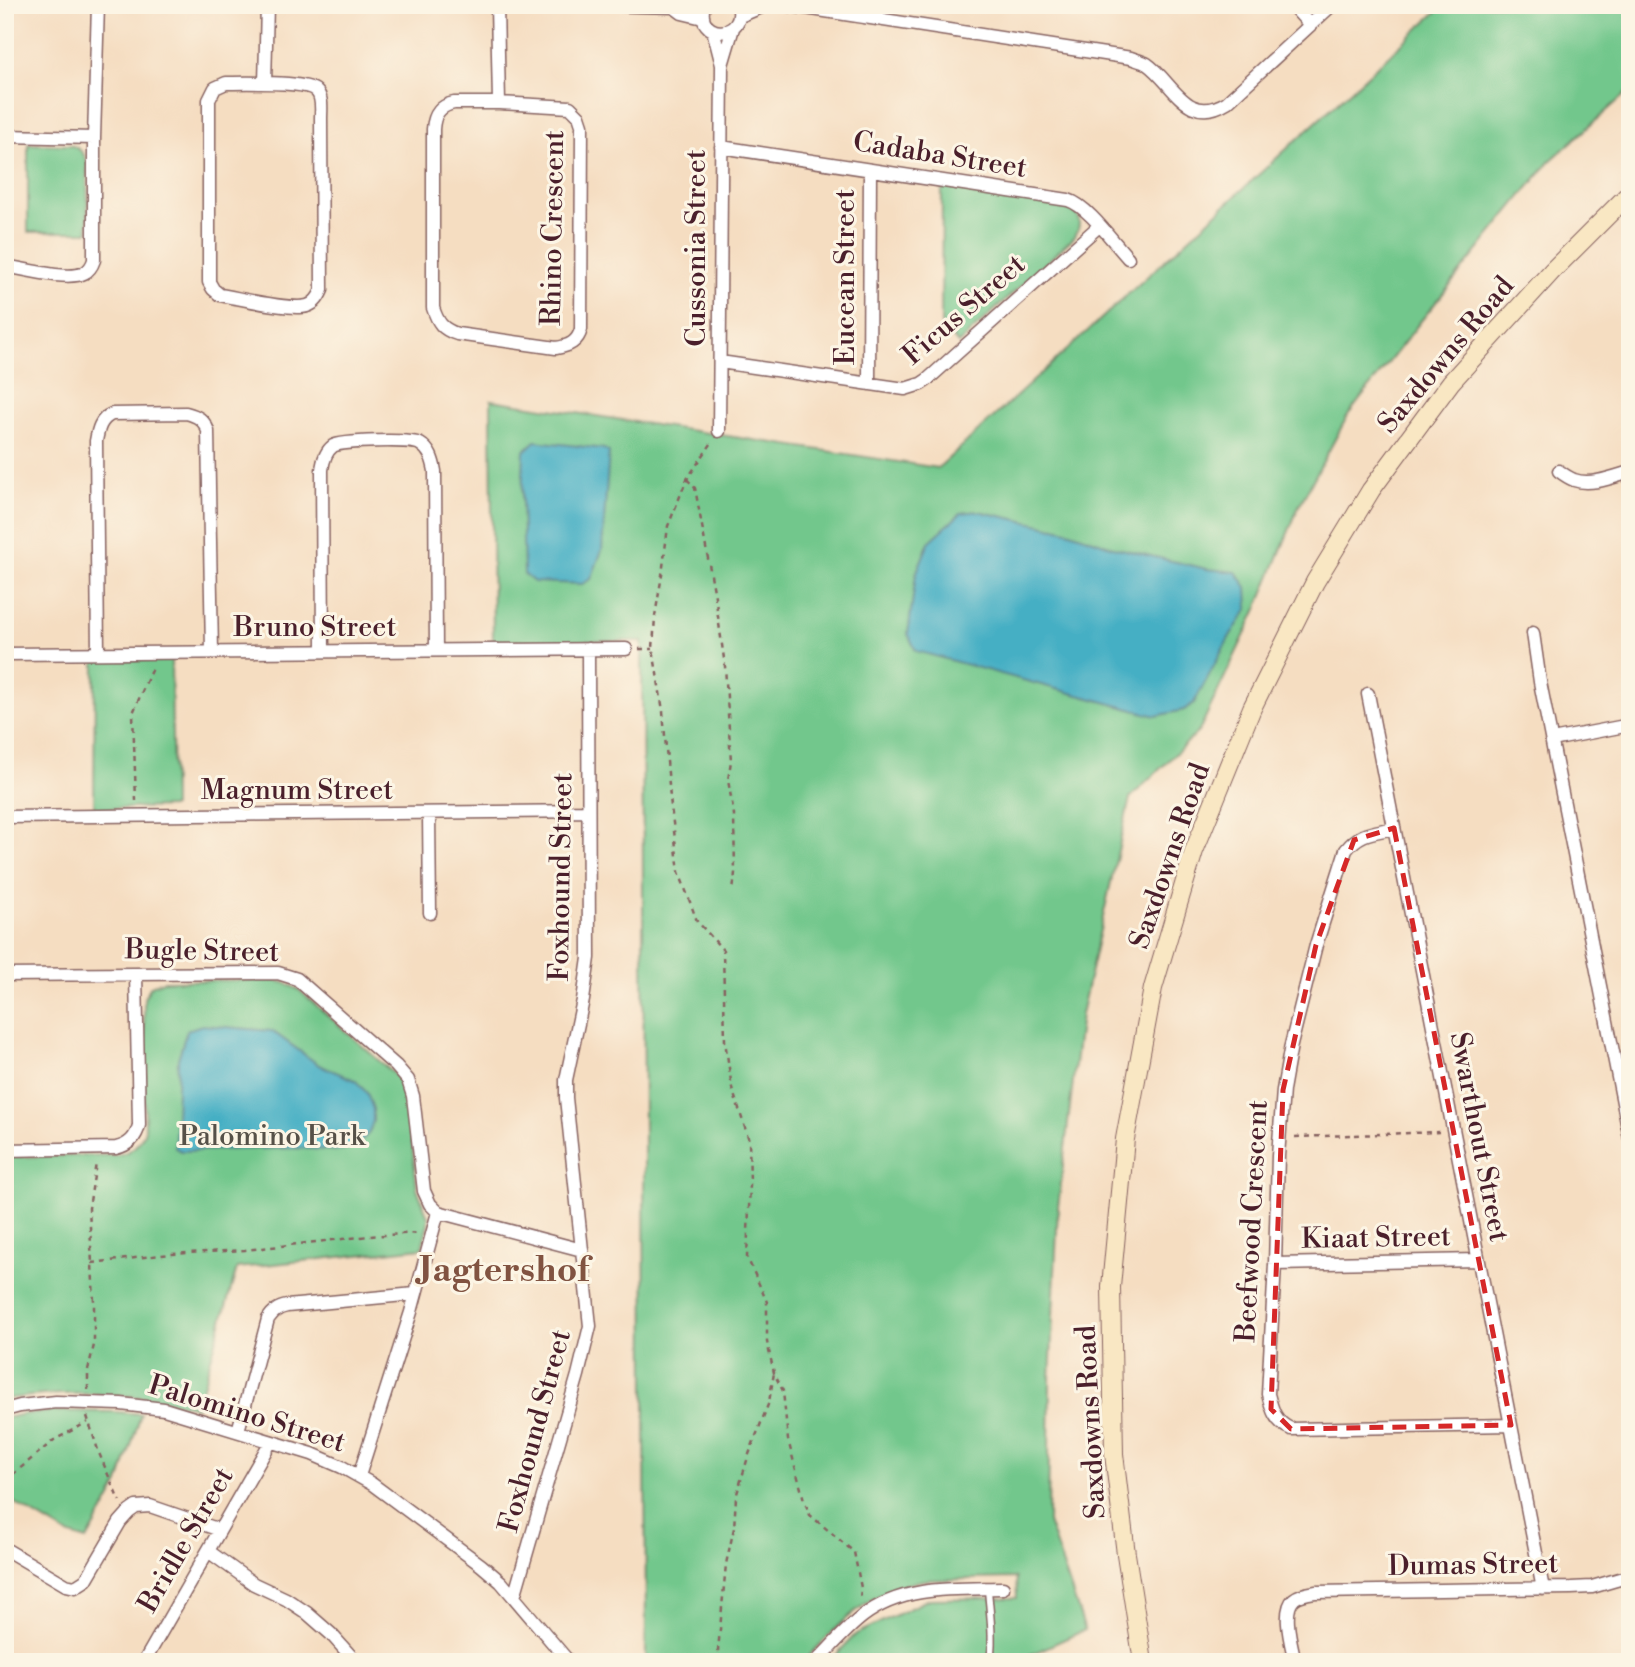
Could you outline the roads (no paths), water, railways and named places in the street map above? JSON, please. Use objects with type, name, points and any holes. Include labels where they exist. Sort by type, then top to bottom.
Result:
[{"type":"street","points":[[5,266],[67,276],[83,274],[92,267],[98,5]]},
{"type":"street","points":[[265,83],[267,5]]},
{"type":"street","points":[[497,5],[499,103]]},
{"type":"street","points":[[602,5],[676,6],[682,13],[703,11],[706,25],[713,30],[723,32],[733,28]]},
{"type":"street","points":[[739,11],[766,5]]},
{"type":"street","points":[[786,5],[840,10],[1131,58],[1147,64],[1183,102],[1202,109],[1219,107],[1227,102],[1332,5]]},
{"type":"street","points":[[1292,5],[1310,25]]},
{"type":"street","name":"Cussonia Street","points":[[722,65],[739,11]]},
{"type":"street","name":"Cussonia Street","points":[[713,30],[722,65],[719,431]]},
{"type":"street","points":[[226,83],[265,83],[308,86],[316,90],[321,99],[322,290],[319,298],[307,306],[291,307],[220,295],[209,282],[209,100],[215,88],[226,83]]},
{"type":"street","name":"Rhino Crescent","points":[[499,103],[570,107],[576,111],[582,125],[581,329],[575,341],[564,347],[457,334],[438,323],[433,309],[434,121],[446,104],[499,103]]},
{"type":"street","points":[[5,136],[94,138]]},
{"type":"street","name":"Cadaba Street","points":[[721,147],[1068,200],[1085,210],[1128,258]]},
{"type":"street","name":"Eucean Street","points":[[869,384],[870,170]]},
{"type":"street","name":"Saxdowns Road","points":[[1143,1662],[1114,1454],[1111,1287],[1125,1139],[1153,988],[1194,851],[1252,708],[1315,582],[1371,489],[1451,382],[1553,270],[1630,193]]},
{"type":"street","name":"Ficus Street","points":[[720,362],[905,389],[920,384],[1099,226]]},
{"type":"street","points":[[98,653],[96,441],[99,427],[106,416],[112,414],[186,413],[202,420],[208,431],[212,652]]},
{"type":"street","points":[[323,651],[323,459],[334,446],[346,443],[406,441],[419,443],[433,458],[436,650]]},
{"type":"street","points":[[1559,471],[1574,480],[1586,481],[1630,472]]},
{"type":"street","points":[[1533,633],[1540,682],[1630,1138]]},
{"type":"street","name":"Foxhound Street","points":[[514,1597],[590,1326],[566,1098],[566,1080],[589,958],[588,649]]},
{"type":"street","name":"Bruno Street","points":[[5,654],[625,649]]},
{"type":"street","name":"Swarthout Street","points":[[1368,694],[1543,1589]]},
{"type":"street","points":[[1552,740],[1630,725]]},
{"type":"street","name":"Magnum Street","points":[[5,817],[588,811]]},
{"type":"street","points":[[429,814],[430,913]]},
{"type":"street","name":"Beefwood Crescent","points":[[1394,828],[1365,834],[1354,840],[1346,850],[1316,945],[1291,1045],[1283,1090],[1279,1137],[1268,1394],[1276,1418],[1291,1429],[1511,1425]]},
{"type":"street","points":[[5,1150],[116,1148],[128,1143],[137,1133],[136,974]]},
{"type":"street","name":"Bugle Street","points":[[5,975],[278,974],[297,979],[396,1066],[408,1080],[413,1096],[424,1191],[430,1204],[438,1212]]},
{"type":"street","points":[[359,1476],[438,1212],[582,1250]]},
{"type":"street","name":"Kiaat Street","points":[[1275,1264],[1478,1260]]},
{"type":"street","points":[[238,1431],[268,1319],[272,1313],[287,1306],[415,1294]]},
{"type":"street","name":"Palomino Street","points":[[5,1410],[56,1402],[121,1404],[164,1409],[312,1454],[359,1476],[481,1564],[501,1582],[569,1662]]},
{"type":"street","name":"Bridle Street","points":[[144,1662],[270,1443]]},
{"type":"street","points":[[5,1549],[66,1585],[75,1587],[86,1580],[120,1522],[136,1507],[150,1506],[220,1530]]},
{"type":"street","points":[[208,1550],[254,1584],[286,1599],[307,1613],[331,1634],[356,1662]]},
{"type":"street","name":"Dumas Street","points":[[1295,1662],[1287,1616],[1288,1607],[1294,1599],[1303,1594],[1592,1587],[1630,1576]]},
{"type":"street","points":[[817,1662],[862,1617],[887,1601],[929,1590],[1003,1588]]},
{"type":"lane","points":[[988,1588],[992,1643],[989,1662]]},
{"type":"water","points":[[535,441],[604,449],[609,452],[602,550],[591,579],[582,584],[534,582],[524,574],[524,451]]},
{"type":"water","points":[[978,511],[1068,531],[1113,547],[1172,561],[1236,572],[1247,587],[1248,609],[1230,636],[1194,703],[1184,710],[1156,716],[916,651],[908,634],[916,574],[929,542],[961,513]]},
{"type":"water","points":[[202,1025],[272,1031],[319,1065],[355,1080],[367,1093],[373,1109],[369,1133],[358,1144],[341,1151],[298,1148],[181,1151],[175,1148],[178,1059],[187,1030]]},
{"type":"district","name":"Jagtershof","points":[[504,1270]]},
{"type":"park label","name":"Palomino Park","points":[[272,1136]]}]
